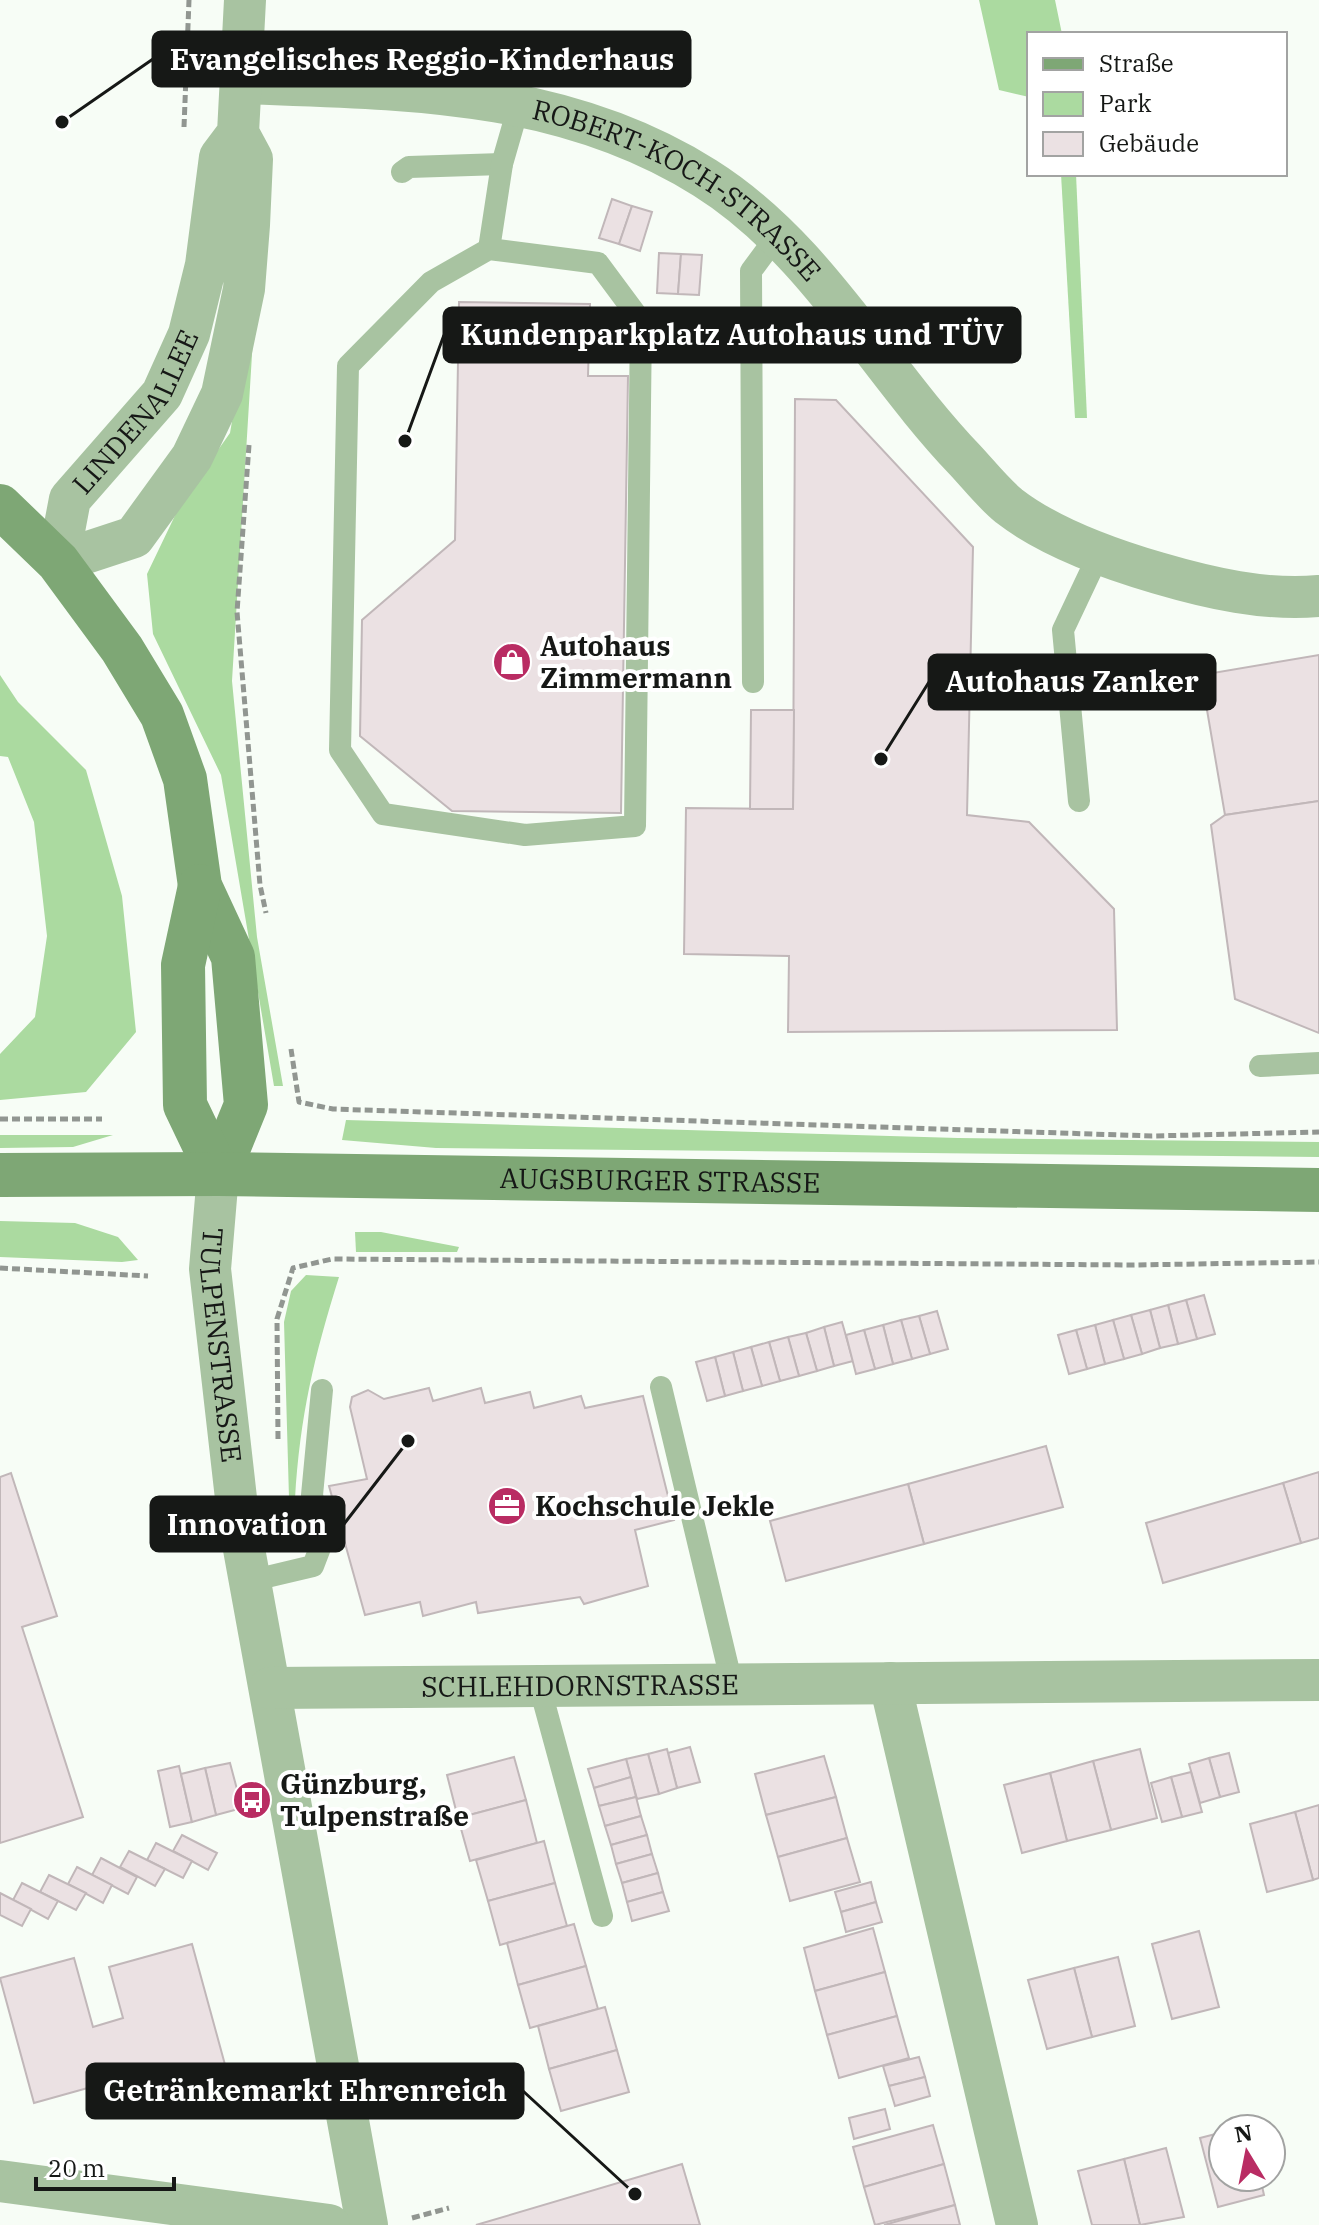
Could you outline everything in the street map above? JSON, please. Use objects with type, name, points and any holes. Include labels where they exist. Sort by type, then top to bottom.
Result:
[{"type":"main road","points":[[0,506],[58,562],[122,649],[162,715],[185,779],[200,886],[233,957],[246,1105],[218,1174]]},
{"type":"main road","points":[[200,886],[183,965],[185,1105],[218,1174]]},
{"type":"main road","name":"AUGSBURGER STRASSE","points":[[0,1175],[218,1174],[1319,1190]]},
{"type":"street","name":"LINDENALLEE","points":[[238,133],[252,159],[249,225],[244,289],[222,394],[192,457],[134,537],[58,562],[70,499],[162,394],[189,334],[206,265],[220,157],[238,133],[245,0]]},
{"type":"street","name":"ROBERT-KOCH-STRASSE","points":[[242,83],[430,90],[519,105],[583,123],[640,145],[706,179],[777,236],[819,281],[922,415],[1009,506],[1098,556],[1206,587],[1293,599],[1319,596]]},
{"type":"street","name":"TULPENSTRASSE","points":[[218,1174],[210,1269],[238,1516],[270,1688],[383,2223]]},
{"type":"street","name":"SCHLEHDORNSTRASSE","points":[[270,1688],[1319,1680]]},
{"type":"street","points":[[890,1683],[1017,2225]]},
{"type":"street","points":[[0,2181],[329,2225]]},
{"type":"lane","points":[[489,249],[502,164],[519,105]]},
{"type":"lane","points":[[402,172],[409,167],[502,164]]},
{"type":"lane","points":[[753,682],[751,271],[777,236]]},
{"type":"lane","points":[[489,249],[598,263],[641,321],[635,826],[525,835],[383,814],[340,750],[348,366],[431,282],[489,249]]},
{"type":"lane","points":[[1079,801],[1063,630],[1098,556]]},
{"type":"lane","points":[[1260,1066],[1319,1063]]},
{"type":"lane","points":[[661,1387],[732,1684]]},
{"type":"lane","points":[[250,1581],[313,1566],[323,1540],[312,1495],[322,1390]]},
{"type":"lane","points":[[540,1688],[602,1916]]},
{"type":"path","points":[[184,129],[189,0]]},
{"type":"path","points":[[249,443],[237,612],[260,885],[266,914]]},
{"type":"path","points":[[290,1045],[299,1102],[333,1109],[1152,1136],[1319,1132]]},
{"type":"path","points":[[0,1119],[102,1119]]},
{"type":"path","points":[[278,1442],[277,1319],[293,1268],[332,1259],[1132,1265],[1319,1262]]},
{"type":"path","points":[[0,1268],[148,1276]]},
{"type":"path","points":[[383,2223],[449,2208]]},
{"type":"green space","points":[[979,0],[1055,0],[1062,32],[1027,32],[1027,97],[999,90]]},
{"type":"green space","points":[[1061,176],[1076,176],[1087,418],[1075,418]]},
{"type":"green space","points":[[257,273],[232,681],[257,937],[283,1086],[274,1086],[221,775],[153,634],[147,574],[182,501],[230,433]]},
{"type":"green space","points":[[0,675],[18,702],[86,770],[122,896],[136,1032],[86,1092],[0,1100],[0,1054],[35,1017],[47,936],[34,822],[8,757],[0,756]]},
{"type":"green space","points":[[346,1120],[958,1138],[1319,1142],[1319,1157],[436,1148],[342,1140]]},
{"type":"green space","points":[[0,1135],[113,1135],[73,1147],[0,1148]]},
{"type":"green space","points":[[0,1221],[75,1223],[118,1237],[138,1260],[0,1257]]},
{"type":"green space","points":[[355,1232],[381,1232],[459,1247],[457,1252],[356,1252]]},
{"type":"green space","points":[[306,1275],[339,1277],[310,1386],[300,1440],[295,1499],[289,1498],[284,1322],[291,1291]]},
{"type":"building","points":[[612,199],[632,206],[619,244],[599,238]]},
{"type":"building","points":[[632,206],[652,212],[640,251],[619,244]]},
{"type":"building","points":[[659,253],[681,254],[678,294],[657,293]]},
{"type":"building","points":[[681,254],[702,255],[699,295],[678,294]]},
{"type":"building","points":[[459,302],[590,304],[588,376],[628,376],[621,813],[452,811],[360,736],[362,620],[455,540]]},
{"type":"building","points":[[795,399],[836,400],[973,547],[967,815],[1029,822],[1114,909],[1117,1030],[788,1032],[789,956],[684,954],[686,808],[793,809]]},
{"type":"building","points":[[1319,655],[1319,801],[1225,815],[1201,675]]},
{"type":"building","points":[[751,710],[794,710],[793,809],[750,809]]},
{"type":"building","points":[[1319,801],[1319,1033],[1235,999],[1211,825],[1225,815]]},
{"type":"building","points":[[1204,1295],[1215,1334],[1197,1339],[1186,1300]]},
{"type":"building","points":[[1186,1300],[1197,1339],[1178,1344],[1168,1305]]},
{"type":"building","points":[[1168,1305],[1178,1344],[1160,1348],[1150,1310]]},
{"type":"building","points":[[1150,1310],[1160,1348],[1142,1354],[1131,1315]]},
{"type":"building","points":[[937,1311],[948,1349],[930,1354],[919,1316]]},
{"type":"building","points":[[1131,1315],[1142,1354],[1124,1359],[1113,1320]]},
{"type":"building","points":[[919,1316],[930,1354],[912,1359],[901,1320]]},
{"type":"building","points":[[901,1320],[912,1359],[893,1364],[883,1325]]},
{"type":"building","points":[[1113,1320],[1124,1359],[1105,1364],[1095,1325]]},
{"type":"building","points":[[842,1322],[853,1361],[834,1366],[824,1327]]},
{"type":"building","points":[[883,1325],[893,1364],[875,1369],[864,1330]]},
{"type":"building","points":[[1095,1325],[1105,1364],[1087,1369],[1076,1330]]},
{"type":"building","points":[[824,1327],[834,1366],[817,1371],[806,1333]]},
{"type":"building","points":[[864,1330],[875,1369],[856,1374],[846,1335]]},
{"type":"building","points":[[1076,1330],[1087,1369],[1069,1374],[1058,1335]]},
{"type":"building","points":[[806,1333],[817,1371],[799,1376],[788,1337]]},
{"type":"building","points":[[788,1337],[799,1376],[780,1381],[769,1342]]},
{"type":"building","points":[[769,1342],[780,1381],[762,1386],[751,1347]]},
{"type":"building","points":[[751,1347],[762,1386],[743,1391],[733,1352]]},
{"type":"building","points":[[733,1352],[743,1391],[725,1396],[715,1357]]},
{"type":"building","points":[[715,1357],[725,1396],[707,1401],[696,1362]]},
{"type":"building","points":[[429,1388],[433,1401],[481,1388],[485,1403],[530,1392],[534,1408],[581,1396],[585,1408],[643,1396],[674,1520],[635,1530],[648,1586],[584,1604],[580,1597],[478,1613],[476,1602],[423,1616],[420,1602],[365,1615],[329,1486],[367,1479],[350,1407],[352,1397],[368,1390],[384,1399]]},
{"type":"building","points":[[1046,1446],[1063,1507],[924,1544],[908,1484]]},
{"type":"building","points":[[1319,1472],[1319,1538],[1301,1543],[1283,1483]]},
{"type":"building","points":[[11,1473],[57,1616],[22,1627],[83,1817],[0,1843],[0,1477]]},
{"type":"building","points":[[1283,1483],[1301,1543],[1163,1583],[1146,1523]]},
{"type":"building","points":[[908,1484],[924,1544],[786,1581],[770,1521]]},
{"type":"building","points":[[690,1747],[700,1782],[677,1788],[668,1753]]},
{"type":"building","points":[[667,1749],[677,1788],[659,1794],[648,1754]]},
{"type":"building","points":[[1140,1749],[1157,1818],[1111,1830],[1093,1761]]},
{"type":"building","points":[[1229,1753],[1239,1792],[1220,1797],[1209,1758]]},
{"type":"building","points":[[648,1754],[659,1794],[637,1799],[626,1759]]},
{"type":"building","points":[[824,1756],[836,1797],[766,1815],[755,1774]]},
{"type":"building","points":[[514,1757],[526,1800],[458,1818],[447,1775]]},
{"type":"building","points":[[1209,1758],[1220,1797],[1200,1803],[1189,1764]]},
{"type":"building","points":[[626,1759],[631,1777],[594,1788],[588,1769]]},
{"type":"building","points":[[1093,1761],[1111,1830],[1067,1841],[1050,1773]]},
{"type":"building","points":[[230,1763],[242,1808],[216,1815],[205,1768]]},
{"type":"building","points":[[179,1766],[192,1822],[170,1827],[158,1771]]},
{"type":"building","points":[[205,1768],[216,1815],[192,1822],[181,1774]]},
{"type":"building","points":[[1191,1772],[1202,1812],[1182,1817],[1171,1777]]},
{"type":"building","points":[[1050,1773],[1067,1841],[1022,1853],[1004,1785]]},
{"type":"building","points":[[631,1777],[636,1797],[599,1806],[594,1788]]},
{"type":"building","points":[[1171,1777],[1182,1817],[1162,1822],[1151,1783]]},
{"type":"building","points":[[636,1797],[641,1816],[605,1826],[599,1806]]},
{"type":"building","points":[[836,1797],[847,1838],[778,1857],[766,1815]]},
{"type":"building","points":[[526,1800],[537,1843],[470,1861],[458,1818]]},
{"type":"building","points":[[1319,1805],[1319,1878],[1313,1880],[1295,1812]]},
{"type":"building","points":[[1295,1812],[1313,1880],[1267,1892],[1250,1824]]},
{"type":"building","points":[[641,1816],[647,1835],[611,1845],[605,1826]]},
{"type":"building","points":[[182,1835],[217,1853],[208,1870],[173,1851]]},
{"type":"building","points":[[647,1835],[652,1854],[616,1864],[611,1845]]},
{"type":"building","points":[[847,1838],[860,1882],[790,1901],[778,1857]]},
{"type":"building","points":[[544,1841],[555,1883],[488,1901],[476,1860]]},
{"type":"building","points":[[156,1843],[192,1861],[183,1878],[147,1860]]},
{"type":"building","points":[[129,1851],[165,1869],[155,1886],[120,1867]]},
{"type":"building","points":[[652,1854],[658,1873],[622,1883],[616,1864]]},
{"type":"building","points":[[101,1858],[137,1877],[128,1894],[92,1875]]},
{"type":"building","points":[[77,1867],[112,1885],[103,1903],[68,1884]]},
{"type":"building","points":[[658,1873],[663,1892],[627,1902],[622,1883]]},
{"type":"building","points":[[49,1875],[86,1893],[76,1910],[40,1892]]},
{"type":"building","points":[[871,1882],[876,1902],[841,1912],[835,1892]]},
{"type":"building","points":[[22,1883],[58,1901],[48,1919],[13,1900]]},
{"type":"building","points":[[555,1883],[567,1926],[500,1945],[488,1901]]},
{"type":"building","points":[[663,1892],[669,1911],[632,1921],[627,1902]]},
{"type":"building","points":[[0,1893],[31,1909],[22,1926],[0,1915]]},
{"type":"building","points":[[876,1902],[882,1922],[846,1932],[841,1912]]},
{"type":"building","points":[[574,1924],[586,1966],[518,1985],[507,1943]]},
{"type":"building","points":[[873,1928],[885,1972],[815,1991],[804,1948]]},
{"type":"building","points":[[1199,1931],[1219,2007],[1172,2019],[1152,1944]]},
{"type":"building","points":[[192,1944],[227,2072],[151,2093],[145,2072],[34,2103],[0,1978],[74,1958],[93,2027],[123,2018],[109,1967]]},
{"type":"building","points":[[1118,1957],[1135,2026],[1092,2037],[1074,1968]]},
{"type":"building","points":[[586,1966],[598,2009],[530,2028],[518,1985]]},
{"type":"building","points":[[1074,1968],[1092,2037],[1047,2049],[1028,1980]]},
{"type":"building","points":[[885,1972],[897,2016],[827,2035],[815,1991]]},
{"type":"building","points":[[605,2007],[617,2050],[549,2069],[538,2026]]},
{"type":"building","points":[[897,2016],[909,2058],[839,2078],[827,2035]]},
{"type":"building","points":[[617,2050],[629,2092],[561,2111],[549,2069]]},
{"type":"building","points":[[919,2057],[925,2077],[889,2086],[883,2066]]},
{"type":"building","points":[[925,2077],[930,2096],[895,2106],[889,2086]]},
{"type":"building","points":[[885,2109],[890,2129],[854,2139],[849,2118]]},
{"type":"building","points":[[933,2125],[944,2164],[864,2187],[853,2147]]},
{"type":"building","points":[[1207,2136],[1207,2165],[1200,2138]]},
{"type":"building","points":[[1166,2148],[1184,2217],[1140,2225],[1124,2159]]},
{"type":"building","points":[[1124,2159],[1140,2225],[1092,2225],[1078,2171]]},
{"type":"building","points":[[682,2164],[700,2225],[476,2225]]},
{"type":"building","points":[[944,2164],[955,2205],[875,2225],[864,2187]]},
{"type":"building","points":[[1214,2193],[1264,2193],[1264,2195],[1218,2207]]},
{"type":"building","points":[[955,2205],[960,2225],[884,2225]]},
{"type":"place","name":"Evangelisches Reggio-Kinderhaus","points":[[62,122]]},
{"type":"place","name":"Kundenparkplatz Autohaus und TÜV","points":[[405,441]]},
{"type":"place","name":"Autohaus Zimmermann","points":[[512,662]]},
{"type":"place","name":"Autohaus Zanker","points":[[881,759]]},
{"type":"place","name":"Innovation","points":[[408,1441]]},
{"type":"place","name":"Kochschule Jekle","points":[[507,1506]]},
{"type":"place","name":"Günzburg, Tulpenstraße","points":[[252,1800]]},
{"type":"place","name":"Getränkemarkt Ehrenreich","points":[[635,2194]]}]
